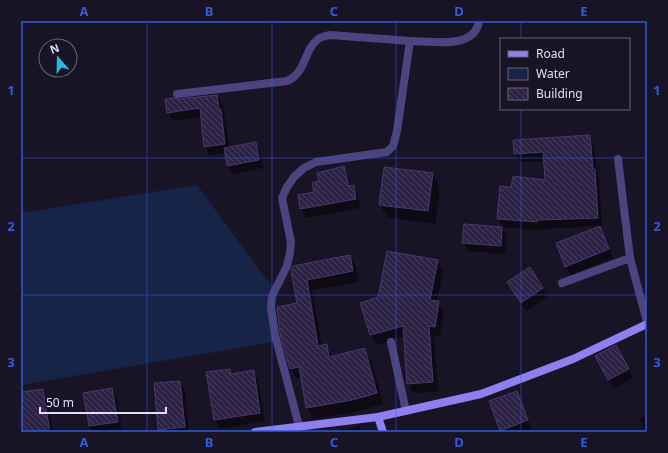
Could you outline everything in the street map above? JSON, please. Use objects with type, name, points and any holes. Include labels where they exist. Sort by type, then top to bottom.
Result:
[{"type":"street","points":[[256,432],[378,417],[481,394],[508,385],[573,358],[647,323]]},
{"type":"street","points":[[378,417],[383,432]]},
{"type":"lane","points":[[176,94],[287,81],[296,77],[318,39],[330,35],[410,41],[461,42],[473,35],[479,21]]},
{"type":"lane","points":[[299,426],[274,335],[271,307],[272,296],[286,266],[290,253],[291,242],[282,198],[287,187],[304,168],[316,162],[387,152],[393,146],[397,131],[410,41]]},
{"type":"lane","points":[[618,158],[630,258],[647,323]]},
{"type":"lane","points":[[562,283],[630,258]]},
{"type":"lane","points":[[391,342],[406,411]]},
{"type":"water","points":[[197,185],[274,289],[274,342],[21,385],[21,213]]},
{"type":"building","points":[[217,95],[219,109],[221,109],[225,144],[204,147],[200,108],[167,113],[165,99]]},
{"type":"building","points":[[590,135],[593,169],[595,169],[598,218],[538,220],[537,222],[497,219],[500,186],[511,187],[513,176],[545,180],[543,152],[514,154],[513,140]]},
{"type":"building","points":[[256,142],[259,160],[227,166],[224,148]]},
{"type":"building","points":[[344,166],[349,186],[354,185],[356,199],[300,209],[298,195],[314,192],[312,183],[319,181],[317,173]]},
{"type":"building","points":[[384,167],[433,173],[428,211],[379,205]]},
{"type":"building","points":[[464,224],[502,227],[501,246],[462,243]]},
{"type":"building","points":[[600,226],[609,249],[565,267],[556,243]]},
{"type":"building","points":[[387,251],[438,260],[430,300],[439,301],[435,327],[429,326],[433,382],[407,384],[403,326],[370,335],[360,303],[378,297]]},
{"type":"building","points":[[350,255],[353,271],[307,280],[318,346],[327,344],[329,357],[365,348],[377,393],[352,400],[306,408],[299,367],[290,369],[280,334],[277,307],[297,303],[291,271],[293,266]]},
{"type":"building","points":[[530,267],[543,288],[521,303],[507,282]]},
{"type":"building","points":[[616,345],[629,369],[608,380],[595,356]]},
{"type":"building","points":[[230,369],[231,374],[254,370],[260,413],[214,420],[206,372]]},
{"type":"building","points":[[180,381],[185,427],[158,430],[154,383]]},
{"type":"building","points":[[112,388],[118,422],[89,426],[83,393]]},
{"type":"building","points":[[43,389],[50,432],[21,432],[21,392]]},
{"type":"building","points":[[517,391],[528,420],[500,431],[489,401]]}]
